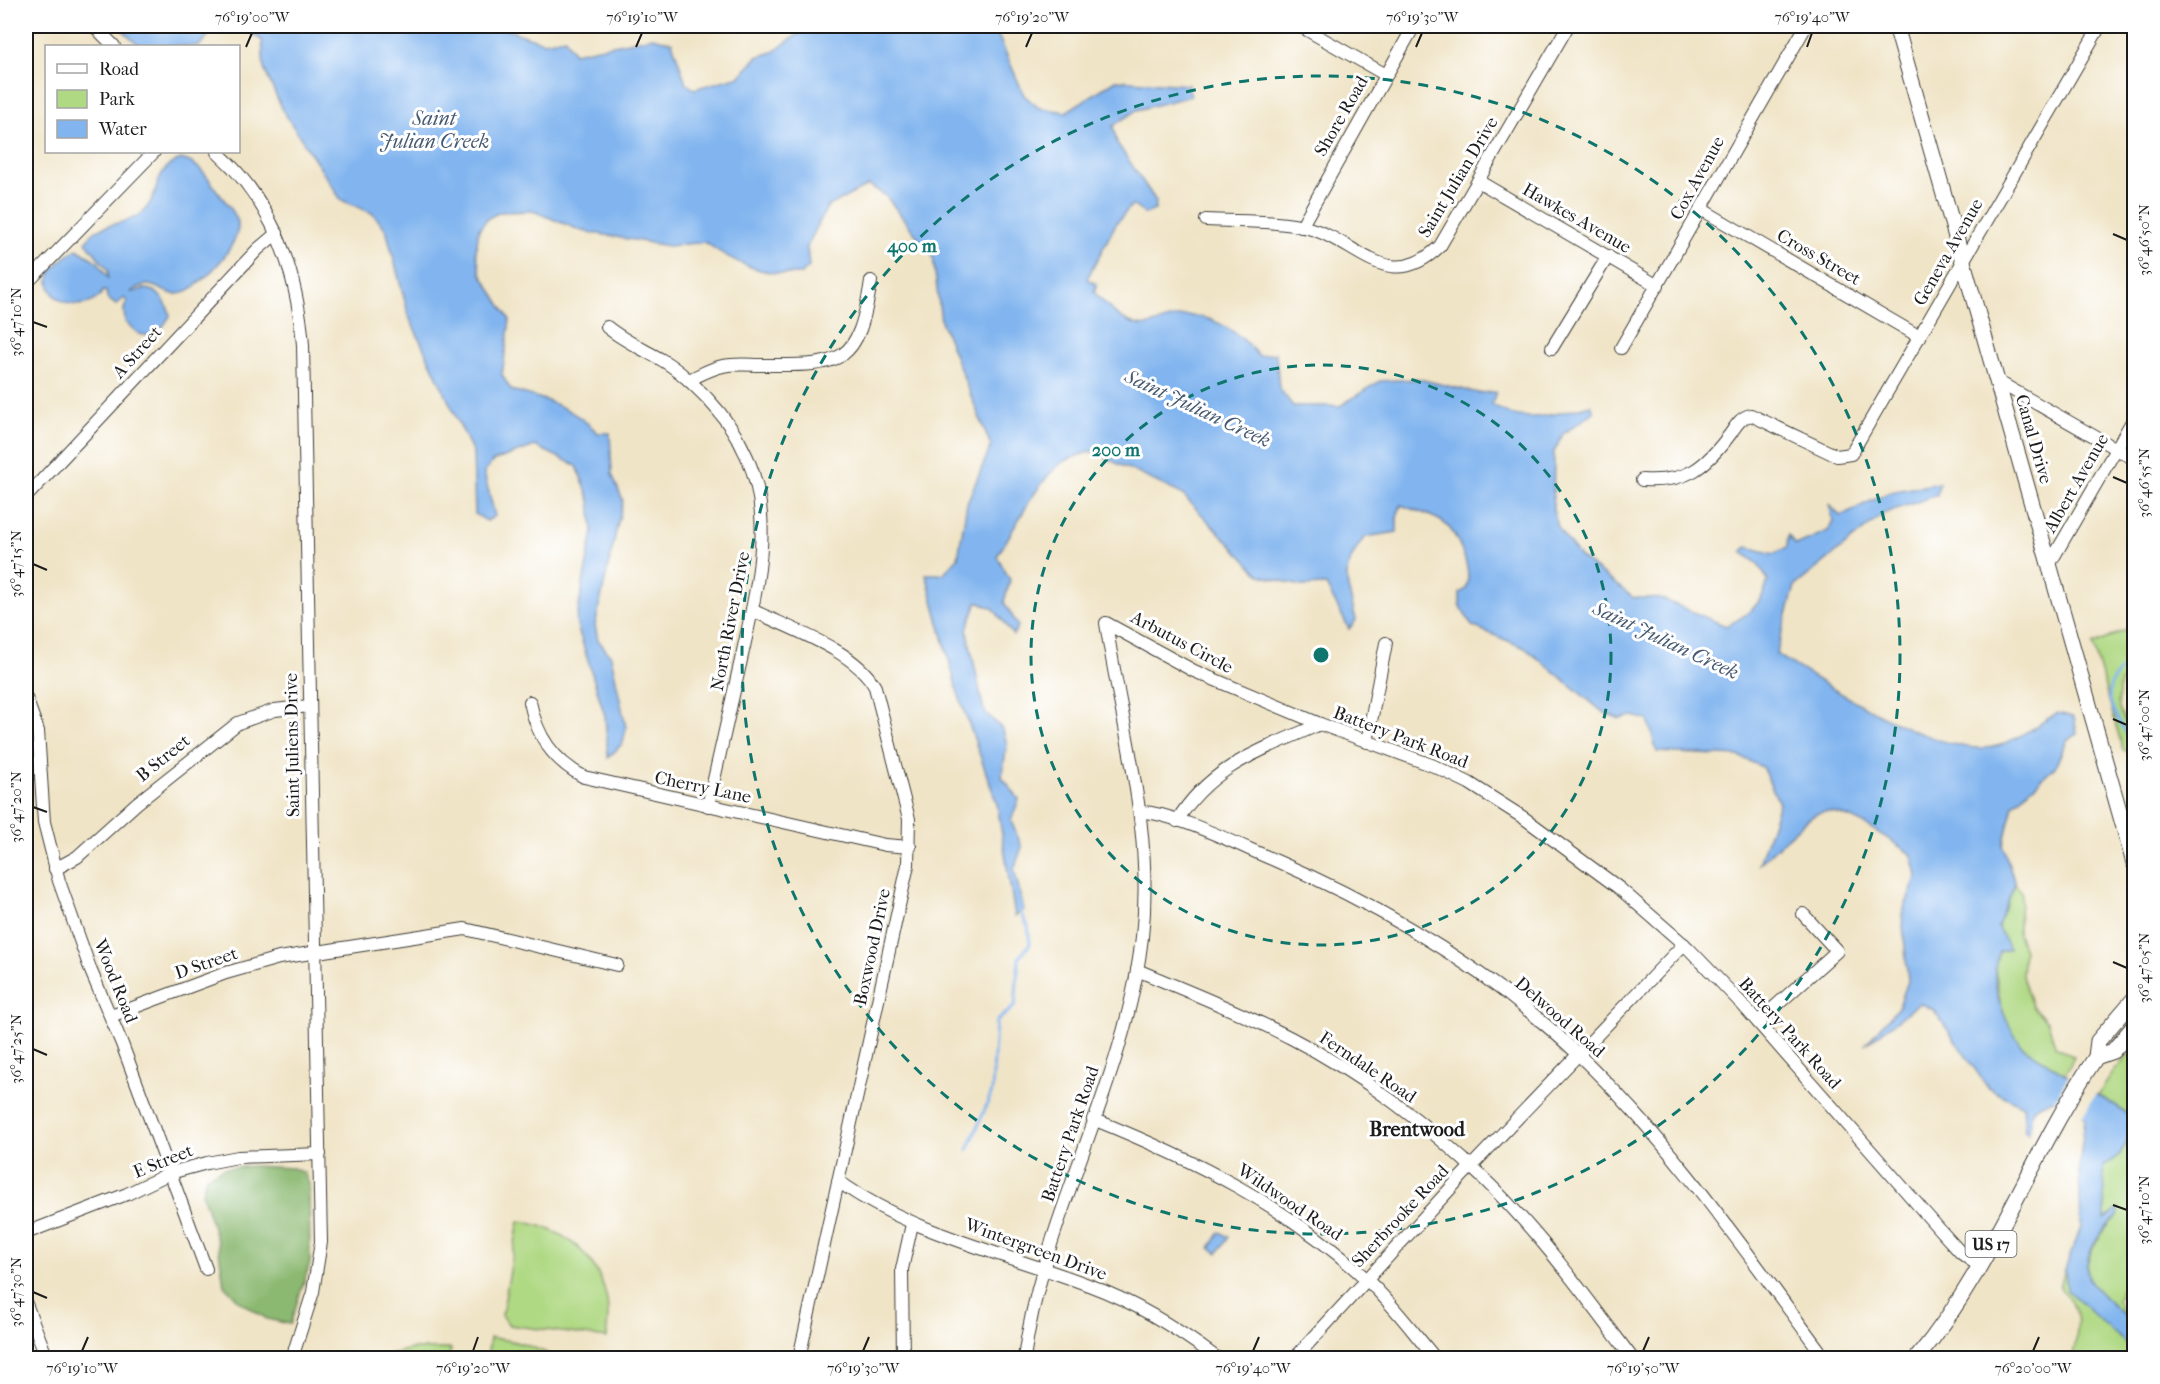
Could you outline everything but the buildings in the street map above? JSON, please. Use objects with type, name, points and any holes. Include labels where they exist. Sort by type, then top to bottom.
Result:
[{"type":"main road","name":"Canal Drive","points":[[1896,26],[2134,863]]},
{"type":"main road","name":"US 17","points":[[1917,1359],[1947,1319],[1979,1266],[2096,1057],[2098,1041],[2134,999]]},
{"type":"main road","name":"US 17","points":[[2096,1057],[2112,1051],[2134,1026]]},
{"type":"street","points":[[94,26],[113,45]]},
{"type":"street","points":[[1300,26],[1386,75]]},
{"type":"street","name":"Shore Road","points":[[1301,227],[1414,26]]},
{"type":"street","name":"Saint Julian Drive","points":[[1206,220],[1301,227],[1321,232],[1381,265],[1413,264],[1440,246],[1568,26]]},
{"type":"street","name":"Cox Avenue","points":[[1621,348],[1806,26]]},
{"type":"street","name":"Geneva Avenue","points":[[1642,480],[1668,480],[1692,472],[1710,459],[1745,416],[1757,416],[1841,457],[1851,454],[2100,26]]},
{"type":"street","points":[[26,284],[152,153]]},
{"type":"street","name":"Saint Juliens Drive","points":[[218,153],[250,190],[286,253],[301,316],[303,345],[321,1242],[313,1292],[292,1359]]},
{"type":"street","name":"Hawkes Avenue","points":[[1478,181],[1658,286]]},
{"type":"street","name":"Cross Street","points":[[1701,209],[1920,337]]},
{"type":"street","name":"A Street","points":[[26,497],[258,249],[276,233]]},
{"type":"street","points":[[1552,348],[1608,256]]},
{"type":"street","points":[[689,380],[723,366],[815,365],[838,358],[853,344],[863,326],[871,281]]},
{"type":"street","name":"North River Drive","points":[[607,327],[689,380],[733,430],[748,460],[761,502],[763,546],[752,610],[708,806]]},
{"type":"street","points":[[1997,381],[2134,459]]},
{"type":"street","name":"Albert Avenue","points":[[2049,566],[2134,418]]},
{"type":"street","name":"Boxwood Drive","points":[[752,610],[855,662],[869,676],[875,687],[905,801],[910,847],[799,1359]]},
{"type":"street","name":"Arbutus Circle","points":[[1141,812],[1106,623],[1194,671],[1320,724]]},
{"type":"street","points":[[1367,742],[1386,643]]},
{"type":"street","name":"Wood Road","points":[[26,698],[38,731],[44,822],[55,869],[91,971],[111,1016],[206,1269]]},
{"type":"street","name":"Cherry Lane","points":[[530,702],[542,740],[561,763],[598,782],[885,845],[910,847]]},
{"type":"street","name":"B Street","points":[[55,869],[77,857],[136,803],[238,723],[275,710],[309,706]]},
{"type":"street","name":"Battery Park Road","points":[[1177,821],[1193,797],[1212,778],[1320,724],[1434,766],[1484,791],[1619,888],[1684,944],[1758,1022],[1961,1253],[1979,1266]]},
{"type":"street","points":[[1141,812],[1158,814],[1177,821]]},
{"type":"street","name":"Battery Park Road","points":[[1024,1359],[1031,1316],[1044,1269],[1113,1064],[1137,970],[1146,869],[1141,812]]},
{"type":"street","name":"Delwood Road","points":[[1177,821],[1312,876],[1356,897],[1414,931],[1499,988],[1579,1055],[1658,1140],[1732,1233],[1825,1359]]},
{"type":"street","points":[[1758,1022],[1837,951],[1803,914]]},
{"type":"street","name":"D Street","points":[[111,1016],[226,974],[279,958],[315,952],[333,952],[406,937],[465,929],[616,965]]},
{"type":"street","name":"Sherbrooke Road","points":[[1294,1359],[1471,1167],[1684,944]]},
{"type":"street","name":"Ferndale Road","points":[[1137,970],[1261,1023],[1302,1044],[1359,1079],[1405,1112],[1471,1167],[1535,1234],[1632,1359]]},
{"type":"street","name":"Wildwood Road","points":[[1094,1119],[1177,1155],[1248,1193],[1296,1224],[1366,1280],[1436,1359]]},
{"type":"street","name":"E Street","points":[[26,1233],[127,1194],[170,1173],[238,1157],[320,1154]]},
{"type":"street","name":"Wintergreen Drive","points":[[838,1180],[880,1208],[912,1224],[1044,1269],[1138,1307],[1167,1323],[1217,1359]]},
{"type":"street","points":[[903,1359],[902,1269],[912,1224]]},
{"type":"street","points":[[26,1304],[47,1359]]},
{"type":"green space","points":[[2134,626],[2134,675],[2121,682],[2118,702],[2121,714],[2134,729],[2134,753],[2123,750],[2093,645]]},
{"type":"green space","points":[[2015,884],[2022,892],[2018,934],[2024,950],[2022,976],[2032,1006],[2048,1022],[2055,1046],[2074,1057],[2065,1074],[2024,1048],[2010,1032],[2000,1002],[1994,961],[2000,951],[1998,926]]},
{"type":"green space","points":[[2134,1049],[2134,1118],[2098,1095],[2115,1070]]},
{"type":"green space","points":[[2129,1138],[2134,1141],[2134,1263],[2117,1300],[2125,1317],[2095,1289],[2087,1272],[2095,1244],[2119,1214],[2105,1220],[2103,1166],[2120,1155]]},
{"type":"green space","points":[[253,1166],[293,1168],[304,1173],[309,1184],[310,1263],[290,1324],[267,1319],[239,1301],[224,1285],[218,1244],[202,1193],[206,1177],[224,1168]]},
{"type":"green space","points":[[519,1221],[550,1230],[564,1237],[587,1257],[596,1269],[607,1300],[607,1338],[509,1325],[502,1315]]},
{"type":"green space","points":[[2065,1269],[2067,1290],[2130,1347],[2131,1358],[2073,1358],[2078,1321],[2074,1306],[2060,1288]]},
{"type":"green space","points":[[490,1338],[524,1344],[556,1358],[487,1358]]},
{"type":"green space","points":[[411,1349],[451,1349],[449,1358],[387,1358],[392,1354]]},
{"type":"water","points":[[118,26],[212,26],[208,36],[200,45],[139,45]]},
{"type":"water","name":"Saint Julian Creek","points":[[238,26],[497,26],[543,42],[565,38],[574,53],[653,37],[672,42],[686,83],[694,89],[740,76],[757,57],[773,52],[809,26],[994,26],[1024,95],[1039,108],[1066,112],[1116,80],[1188,85],[1191,96],[1137,110],[1113,126],[1117,143],[1156,201],[1155,210],[1145,214],[1132,205],[1117,222],[1087,279],[1097,284],[1094,292],[1114,312],[1143,326],[1183,316],[1205,318],[1235,333],[1258,356],[1276,353],[1279,388],[1293,406],[1340,406],[1380,381],[1419,379],[1478,393],[1496,392],[1492,404],[1503,411],[1528,417],[1553,415],[1591,405],[1594,412],[1563,434],[1554,452],[1553,510],[1559,530],[1581,558],[1634,598],[1660,598],[1726,626],[1753,608],[1766,588],[1768,580],[1758,564],[1742,552],[1747,547],[1774,554],[1787,547],[1788,535],[1796,545],[1828,531],[1833,520],[1829,504],[1840,516],[1890,492],[1939,483],[1937,495],[1885,513],[1795,586],[1776,654],[1884,717],[1916,732],[1974,748],[2005,743],[2058,713],[2074,717],[2077,734],[2067,740],[2055,767],[2013,805],[2003,846],[2015,884],[1998,926],[2009,949],[2000,952],[1996,963],[1996,988],[2011,1028],[2024,1048],[2134,1118],[2134,1141],[2129,1138],[2120,1155],[2103,1166],[2105,1219],[2119,1209],[2119,1214],[2095,1243],[2087,1261],[2087,1270],[2089,1279],[2096,1289],[2134,1326],[2134,1358],[2131,1358],[2130,1347],[2067,1290],[2065,1269],[2081,1227],[2079,1168],[2085,1118],[2052,1100],[2039,1105],[2033,1111],[2029,1133],[2025,1132],[2023,1106],[1988,1088],[1934,1010],[1920,1003],[1865,1045],[1899,1006],[1908,981],[1902,914],[1917,876],[1912,855],[1866,825],[1838,813],[1826,812],[1816,814],[1801,825],[1759,864],[1779,803],[1762,767],[1738,756],[1657,752],[1648,720],[1633,716],[1620,719],[1603,712],[1525,648],[1472,626],[1460,605],[1460,593],[1466,589],[1468,581],[1463,552],[1447,526],[1426,514],[1401,505],[1397,517],[1397,532],[1365,537],[1356,549],[1348,568],[1347,577],[1356,620],[1349,629],[1326,585],[1301,586],[1260,575],[1182,494],[1091,451],[1060,464],[1042,483],[997,556],[1010,580],[1004,602],[1018,626],[1013,635],[993,608],[977,602],[967,630],[984,711],[1003,730],[1007,744],[1002,777],[1019,799],[1011,821],[1022,847],[1014,869],[1024,910],[1015,916],[997,804],[957,690],[926,574],[943,574],[958,558],[967,503],[991,446],[941,321],[933,257],[886,196],[869,185],[827,207],[807,247],[809,267],[801,274],[775,273],[750,267],[727,257],[705,242],[668,246],[582,231],[533,211],[500,212],[488,218],[479,229],[476,252],[481,274],[510,320],[502,375],[511,390],[558,405],[579,417],[598,433],[610,433],[612,474],[623,501],[595,625],[598,640],[611,656],[626,728],[623,743],[608,758],[605,716],[576,622],[593,531],[590,501],[577,466],[535,446],[493,461],[484,473],[495,516],[487,521],[475,514],[473,453],[409,317],[386,229],[372,213],[341,200],[283,111],[264,69],[262,40]]},
{"type":"water","points":[[181,159],[198,167],[207,176],[235,215],[238,223],[237,232],[227,253],[218,264],[190,289],[175,294],[146,285],[131,292],[149,290],[162,298],[170,316],[162,328],[151,336],[139,334],[125,322],[124,309],[127,301],[124,298],[116,305],[107,298],[106,291],[90,303],[81,305],[62,301],[55,296],[50,288],[50,275],[60,262],[77,249],[98,262],[108,278],[108,270],[86,242],[97,230],[129,220],[143,212],[149,205],[165,170]]},
{"type":"water","points":[[1220,1232],[1229,1237],[1218,1253],[1210,1248]]},
{"type":"pier","points":[[2070,1073],[2097,1091],[2081,1119],[2053,1103]]},
{"type":"waterway","points":[[2134,661],[2118,673],[2110,688],[2111,704],[2115,713],[2127,735],[2134,740]]},
{"type":"waterway","points":[[968,1150],[992,1092],[996,1022],[1015,1006],[1019,958],[1030,944],[1028,926],[1019,910]]},
{"type":"district","name":"Brentwood","points":[[1417,1129]]}]
